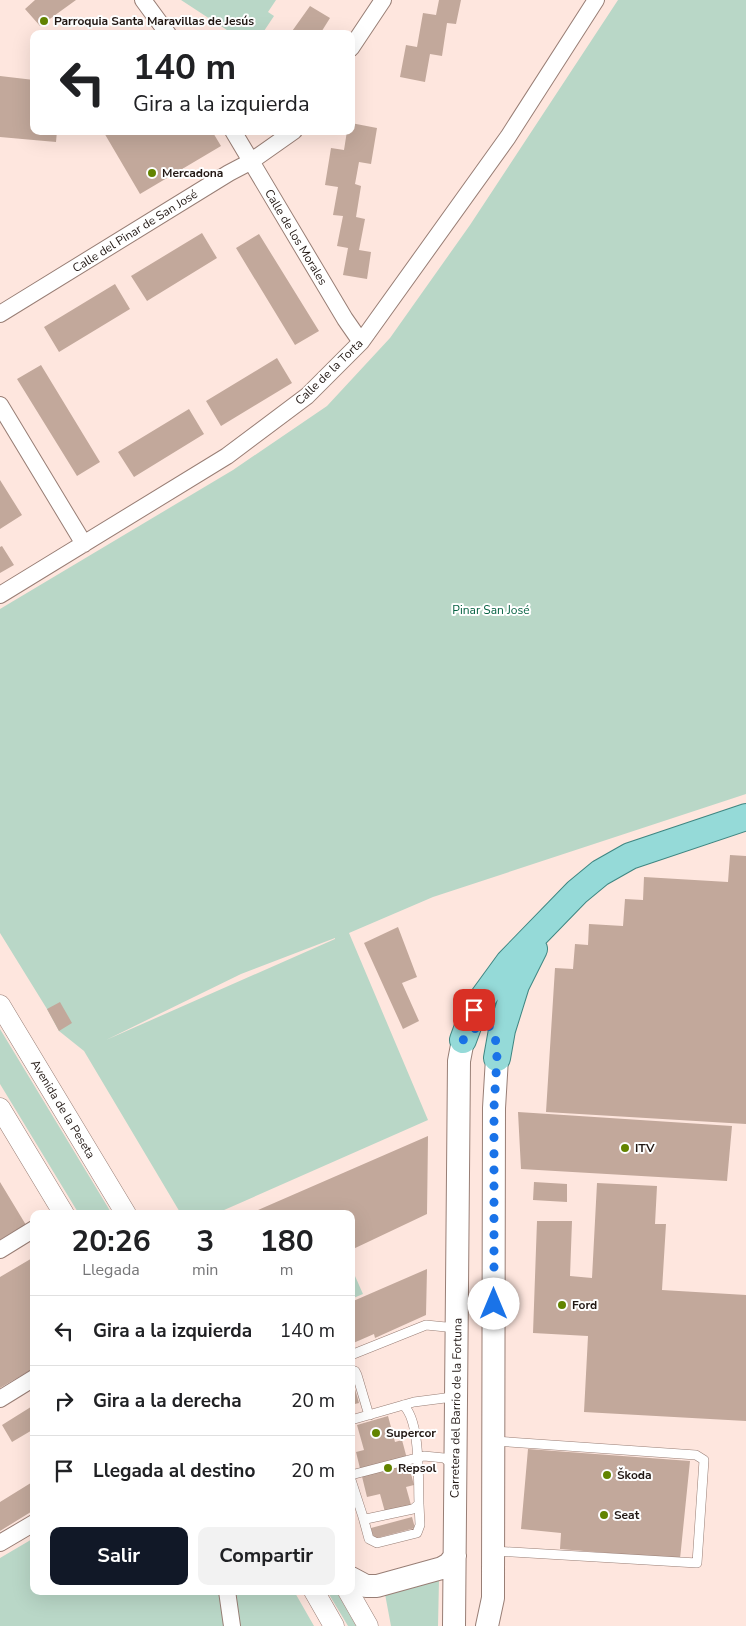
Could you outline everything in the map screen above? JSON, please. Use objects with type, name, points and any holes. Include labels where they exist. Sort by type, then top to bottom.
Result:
[{"type":"main road","name":"Carretera del Barrio de la Fortuna","points":[[454,1626],[459,1061],[463,1040],[474,1010],[509,962],[577,892],[600,873],[630,856],[746,817]]},
{"type":"main road","name":"Carretera del Barrio de la Fortuna","points":[[487,1626],[492,1598],[494,1551],[494,1108],[497,1058],[502,1030],[516,984],[548,921]]},
{"type":"main road","name":"Carretera del Barrio de la Fortuna","points":[[463,1040],[479,1025],[488,1025],[495,1033],[497,1058]]},
{"type":"main road","points":[[355,1580],[366,1586],[377,1586],[442,1568],[449,1564],[455,1556]]},
{"type":"street","points":[[143,0],[165,30]]},
{"type":"street","points":[[355,42],[383,0]]},
{"type":"street","name":"Calle de la Torta","points":[[0,595],[227,456],[307,396],[361,342],[508,137],[596,0]]},
{"type":"street","name":"Calle de los Morales","points":[[235,135],[345,319],[361,342]]},
{"type":"street","name":"Calle del Pinar de San José","points":[[0,314],[220,178],[250,162],[288,135]]},
{"type":"street","points":[[0,405],[84,544]]},
{"type":"street","name":"Avenida de la Peseta","points":[[0,1005],[124,1210]]},
{"type":"street","points":[[0,1108],[59,1210]]},
{"type":"street","points":[[0,1250],[30,1231]]},
{"type":"street","points":[[0,1399],[30,1380]]},
{"type":"street","points":[[0,1543],[30,1525]]},
{"type":"street","points":[[228,1595],[232,1626]]},
{"type":"street","points":[[316,1595],[334,1626]]},
{"type":"street","points":[[350,1595],[368,1626]]},
{"type":"lane","points":[[355,1353],[426,1325],[457,1328]]},
{"type":"lane","points":[[355,1371],[370,1415]]},
{"type":"lane","points":[[355,1419],[422,1400],[456,1395]]},
{"type":"lane","points":[[355,1492],[371,1541],[377,1543],[417,1533],[420,1526],[417,1446],[409,1412],[403,1406]]},
{"type":"lane","points":[[494,1441],[696,1455],[704,1460],[697,1564],[494,1551]]},
{"type":"lane","points":[[355,1474],[418,1457],[431,1456],[444,1458],[451,1462],[455,1468]]},
{"type":"lane","points":[[363,1517],[369,1520],[413,1509],[418,1504]]},
{"type":"green space","points":[[181,0],[276,0],[268,12],[274,16],[265,30],[227,30]]},
{"type":"green space","name":"Pinar San José","points":[[618,0],[746,0],[746,794],[433,897],[349,933],[428,1120],[224,1210],[179,1210],[84,1051],[59,1031],[0,933],[0,609],[233,470],[327,406],[390,338],[470,225]],"holes":[[[335,938],[335,939],[106,1040],[241,974]]]},
{"type":"green space","points":[[0,1029],[110,1210],[77,1210],[0,1084]]},
{"type":"green space","points":[[355,1276],[363,1294],[355,1297]]},
{"type":"green space","points":[[30,1540],[30,1595],[296,1595],[314,1626],[0,1626],[0,1558]]},
{"type":"green space","points":[[439,1580],[438,1626],[391,1626],[385,1594]]},
{"type":"green space","points":[[329,1595],[338,1595],[356,1626],[348,1626]]},
{"type":"building","points":[[35,0],[76,0],[40,26],[25,9]]},
{"type":"building","points":[[439,0],[461,0],[456,24],[447,23],[442,56],[430,54],[425,82],[400,77],[406,45],[417,47],[423,13],[436,15]]},
{"type":"building","points":[[310,6],[330,18],[322,30],[293,30]]},
{"type":"building","points":[[0,76],[30,80],[30,135],[57,135],[56,142],[0,137]]},
{"type":"building","points":[[355,124],[377,128],[371,164],[359,162],[355,184],[361,186],[356,217],[365,219],[359,250],[371,252],[367,279],[343,275],[348,248],[337,246],[343,216],[333,215],[338,187],[325,185],[331,148],[344,150],[346,135],[355,135]]},
{"type":"building","name":"Mercadona","points":[[105,135],[214,135],[221,146],[140,194]]},
{"type":"building","points":[[202,233],[217,258],[147,301],[131,276]]},
{"type":"building","points":[[259,234],[319,331],[295,345],[236,248]]},
{"type":"building","points":[[115,284],[130,309],[59,352],[44,327]]},
{"type":"building","points":[[277,358],[292,383],[221,426],[206,401]]},
{"type":"building","points":[[41,365],[100,462],[77,476],[17,379]]},
{"type":"building","points":[[189,409],[204,434],[134,477],[118,452]]},
{"type":"building","points":[[0,480],[22,515],[0,529]]},
{"type":"building","points":[[2,546],[14,565],[0,573],[0,547]]},
{"type":"building","points":[[730,855],[746,856],[746,1124],[546,1112],[555,968],[573,969],[575,944],[588,945],[589,924],[623,926],[625,899],[643,900],[644,877],[728,882]]},
{"type":"building","points":[[398,927],[417,977],[402,983],[419,1021],[403,1029],[364,943]]},
{"type":"building","points":[[60,1002],[72,1023],[59,1031],[47,1009]]},
{"type":"building","name":"ITV","points":[[518,1112],[732,1126],[727,1181],[521,1169]]},
{"type":"building","points":[[428,1136],[427,1214],[355,1248],[355,1210],[258,1210]]},
{"type":"building","points":[[0,1182],[26,1225],[0,1240]]},
{"type":"building","points":[[534,1182],[567,1184],[567,1202],[533,1200]]},
{"type":"building","points":[[597,1183],[657,1186],[655,1224],[666,1224],[662,1290],[746,1295],[746,1421],[584,1412],[588,1336],[533,1333],[537,1221],[572,1221],[570,1276],[592,1278]]},
{"type":"building","points":[[30,1259],[30,1370],[0,1388],[0,1277]]},
{"type":"building","points":[[427,1269],[426,1315],[375,1338],[374,1334],[355,1342],[355,1300]]},
{"type":"building","points":[[355,1389],[359,1403],[355,1404]]},
{"type":"building","points":[[30,1408],[30,1431],[12,1442],[2,1425]]},
{"type":"building","points":[[388,1416],[395,1442],[402,1440],[414,1485],[406,1487],[411,1505],[385,1512],[380,1494],[367,1497],[356,1452],[364,1450],[357,1425]]},
{"type":"building","points":[[528,1449],[690,1461],[680,1559],[560,1549],[561,1533],[521,1529]]},
{"type":"building","points":[[30,1483],[30,1512],[0,1531],[0,1502]]},
{"type":"building","points":[[412,1517],[415,1528],[373,1539],[371,1528]]},
{"type":"place","name":"Parroquia Santa Maravillas de Jesús","points":[[44,21]]},
{"type":"place","name":"Mercadona","points":[[152,173]]},
{"type":"place","name":"ITV","points":[[625,1148]]},
{"type":"place","name":"Ford","points":[[562,1305]]},
{"type":"place","name":"Supercor","points":[[376,1433]]},
{"type":"place","name":"Repsol","points":[[388,1468]]},
{"type":"place","name":"Škoda","points":[[607,1475]]},
{"type":"place","name":"Seat","points":[[604,1515]]},
{"type":"route","points":[[474,1010],[463,1040],[479,1025],[488,1025],[495,1033],[497,1058],[494,1108],[494,1304]]}]
